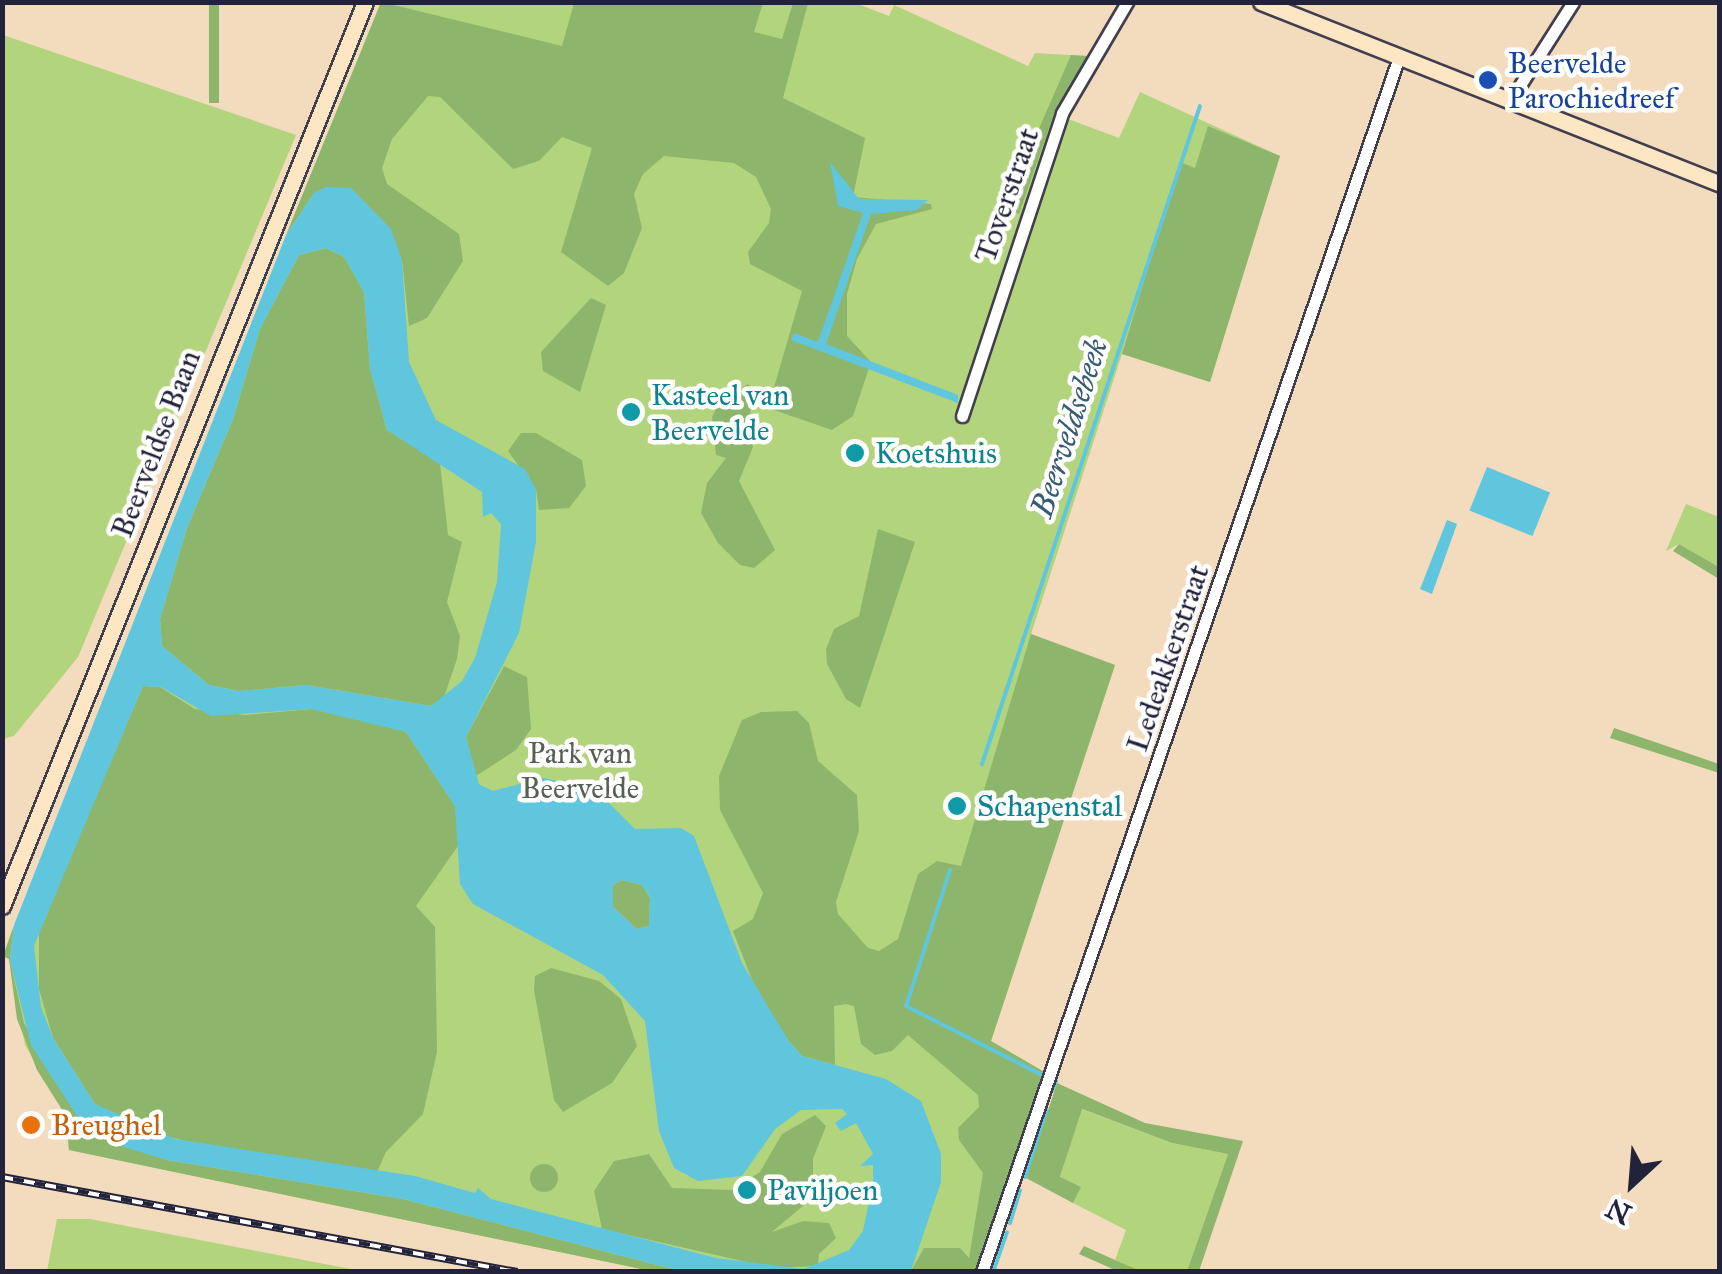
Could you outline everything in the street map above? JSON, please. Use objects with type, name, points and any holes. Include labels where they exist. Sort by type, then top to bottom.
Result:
[{"type":"main road","name":"Beerveldse Baan","points":[[2,906],[365,2]]},
{"type":"main road","points":[[1261,2],[1398,60],[1720,184]]},
{"type":"street","name":"Toverstraat","points":[[962,416],[1062,113],[1128,2]]},
{"type":"street","points":[[1510,101],[1573,2]]},
{"type":"street","name":"Ledeakkerstraat","points":[[982,1272],[1398,60]]},
{"type":"green space","points":[[381,2],[562,46],[574,3],[763,3],[754,32],[782,39],[793,3],[808,3],[783,98],[865,138],[853,197],[931,204],[932,209],[876,224],[857,259],[847,294],[847,336],[871,362],[853,416],[832,430],[768,408],[802,291],[750,264],[748,252],[769,223],[771,209],[756,177],[734,163],[664,156],[643,174],[634,194],[642,228],[624,273],[608,286],[561,252],[592,148],[562,137],[539,161],[513,169],[440,97],[428,96],[392,139],[382,168],[387,184],[459,234],[463,261],[427,318],[409,326],[402,260],[314,193],[286,235]]},
{"type":"green space","name":"Park van Beervelde","points":[[853,2],[889,16],[894,5],[1028,66],[1035,53],[1087,56],[1055,114],[1119,138],[1140,92],[1280,156],[1210,382],[1122,354],[1031,634],[1115,665],[991,1041],[1046,1073],[977,1271],[651,1271],[69,1150],[66,1116],[25,1045],[9,959],[3,956],[381,3]]},
{"type":"green space","points":[[209,3],[219,3],[219,103],[209,103]]},
{"type":"green space","points":[[3,35],[296,135],[78,657],[14,736],[3,739]]},
{"type":"green space","points":[[1071,55],[1087,56],[1054,114],[1019,214],[1004,209]]},
{"type":"green space","points":[[1208,126],[1280,156],[1210,382],[1122,354],[1180,162],[1195,168]]},
{"type":"green space","points":[[326,248],[344,257],[364,292],[370,369],[387,430],[440,463],[448,535],[462,542],[447,602],[460,636],[457,659],[443,700],[431,706],[306,685],[239,691],[209,685],[162,646],[160,619],[187,528],[233,419],[260,329],[299,255]]},
{"type":"green space","points":[[591,298],[606,305],[580,392],[543,371],[541,352]]},
{"type":"green space","points":[[748,384],[760,395],[750,412],[753,447],[739,481],[775,550],[754,568],[740,565],[718,543],[701,513],[707,483],[726,458],[716,455],[712,417],[721,399]]},
{"type":"green space","points":[[521,433],[536,433],[582,460],[586,486],[569,508],[539,510],[536,490],[508,451]]},
{"type":"green space","points":[[1686,504],[1719,517],[1719,567],[1679,544],[1666,551]]},
{"type":"green space","points":[[878,529],[915,542],[860,708],[846,699],[827,664],[826,649],[834,629],[859,616]]},
{"type":"green space","points":[[1679,544],[1719,567],[1719,579],[1673,551]]},
{"type":"green space","points":[[1031,634],[1115,665],[991,1041],[1046,1073],[977,1271],[911,1271],[924,1248],[960,1248],[969,1258],[983,1173],[959,1140],[958,1128],[979,1107],[978,1095],[908,1035],[892,1051],[875,1055],[861,1044],[854,1006],[834,1006],[835,1065],[802,1056],[788,1040],[759,998],[733,931],[753,919],[763,893],[720,810],[719,776],[742,720],[761,712],[797,711],[809,723],[818,761],[857,795],[859,831],[836,902],[838,914],[868,948],[879,951],[898,939],[918,874],[937,861],[961,866]]},
{"type":"green space","points":[[504,666],[527,677],[531,729],[516,750],[476,776],[466,737]]},
{"type":"green space","points":[[143,686],[160,687],[195,709],[245,715],[311,709],[374,719],[406,732],[455,806],[460,843],[416,906],[435,927],[437,1052],[423,1114],[386,1152],[377,1172],[216,1149],[143,1130],[95,1104],[53,1038],[39,989],[39,927]]},
{"type":"green space","points":[[1614,728],[1719,764],[1719,773],[1610,738]]},
{"type":"green space","points":[[622,880],[642,885],[650,898],[649,926],[637,929],[613,907],[613,885]]},
{"type":"green space","points":[[14,925],[10,960],[24,1023],[79,1119],[104,1137],[167,1160],[403,1199],[680,1271],[651,1271],[69,1150],[66,1116],[37,1070],[17,1019],[9,959],[3,956]]},
{"type":"green space","points":[[551,968],[599,981],[621,999],[637,1046],[612,1083],[563,1112],[554,1100],[534,990],[535,976]]},
{"type":"green space","points":[[1057,1083],[1145,1123],[1243,1141],[1199,1271],[1187,1271],[1228,1154],[1172,1143],[1082,1109],[1060,1177],[1081,1187],[1073,1203],[1026,1178]]},
{"type":"green space","points":[[1081,1109],[1172,1143],[1228,1154],[1187,1271],[1141,1271],[1115,1260],[1126,1230],[1073,1203],[1080,1187],[1060,1178]]},
{"type":"green space","points":[[815,1115],[826,1126],[813,1159],[813,1180],[804,1205],[772,1232],[803,1221],[829,1223],[836,1238],[819,1254],[818,1266],[773,1268],[602,1229],[594,1191],[614,1161],[649,1154],[672,1188],[732,1190],[760,1172],[782,1134]]},
{"type":"green space","points":[[544,1164],[554,1168],[558,1178],[554,1188],[544,1192],[534,1188],[530,1178],[534,1168]]},
{"type":"green space","points":[[57,1219],[90,1219],[351,1269],[47,1271]]},
{"type":"green space","points":[[1084,1246],[1141,1271],[1117,1271],[1079,1254]]},
{"type":"water","points":[[830,162],[859,199],[928,200],[917,210],[871,214],[826,344],[958,395],[958,403],[791,340],[794,333],[818,342],[863,213],[838,206]]},
{"type":"water","points":[[326,187],[351,188],[391,229],[402,260],[409,362],[436,420],[525,469],[536,490],[536,542],[519,633],[466,737],[479,784],[493,791],[543,778],[576,785],[605,799],[635,829],[681,828],[694,836],[742,963],[788,1040],[802,1056],[886,1079],[921,1101],[941,1154],[941,1182],[911,1271],[680,1271],[403,1199],[167,1160],[124,1147],[79,1119],[31,1045],[10,960],[14,925],[286,235],[314,193]],"holes":[[[326,248],[344,257],[364,292],[370,369],[387,430],[482,492],[483,517],[491,513],[501,524],[497,582],[475,658],[462,681],[431,706],[306,685],[239,691],[209,685],[162,646],[160,619],[187,528],[233,419],[260,329],[299,255]],[[143,686],[161,687],[211,716],[311,709],[406,732],[455,806],[460,884],[473,904],[603,975],[645,1021],[659,1131],[674,1168],[698,1181],[742,1176],[775,1129],[801,1110],[842,1109],[847,1114],[835,1123],[841,1131],[856,1123],[873,1154],[860,1166],[873,1165],[863,1231],[849,1250],[804,1269],[716,1258],[491,1199],[478,1188],[475,1193],[415,1176],[175,1139],[95,1104],[53,1038],[41,1007],[34,946]],[[622,880],[642,885],[650,897],[649,926],[637,929],[613,907],[613,885]]]},
{"type":"water","points":[[1487,467],[1550,492],[1532,536],[1469,511]]},
{"type":"water","points":[[1447,520],[1457,524],[1432,594],[1420,589]]},
{"type":"waterway","name":"Beerveldsebeek","points":[[982,764],[1200,106]]},
{"type":"waterway","name":"Beerveldsebeek","points":[[950,870],[906,1006],[1044,1076]]},
{"type":"waterway","name":"Beerveldsebeek","points":[[1052,1091],[1056,1081]]},
{"type":"waterway","name":"Beerveldsebeek","points":[[1025,1177],[1047,1109]]},
{"type":"waterway","name":"Beerveldsebeek","points":[[1010,1223],[1020,1191]]},
{"type":"waterway","name":"Beerveldsebeek","points":[[993,1272],[1007,1232]]},
{"type":"railway","points":[[2,1177],[517,1272]]},
{"type":"place","name":"Beervelde Parochiedreef","points":[[1488,80]]},
{"type":"place","name":"Kasteel van Beervelde","points":[[631,412]]},
{"type":"place","name":"Koetshuis","points":[[855,453]]},
{"type":"place","name":"Schapenstal","points":[[957,806]]},
{"type":"place","name":"Breughel","points":[[31,1125]]},
{"type":"place","name":"Paviljoen","points":[[747,1190]]}]
